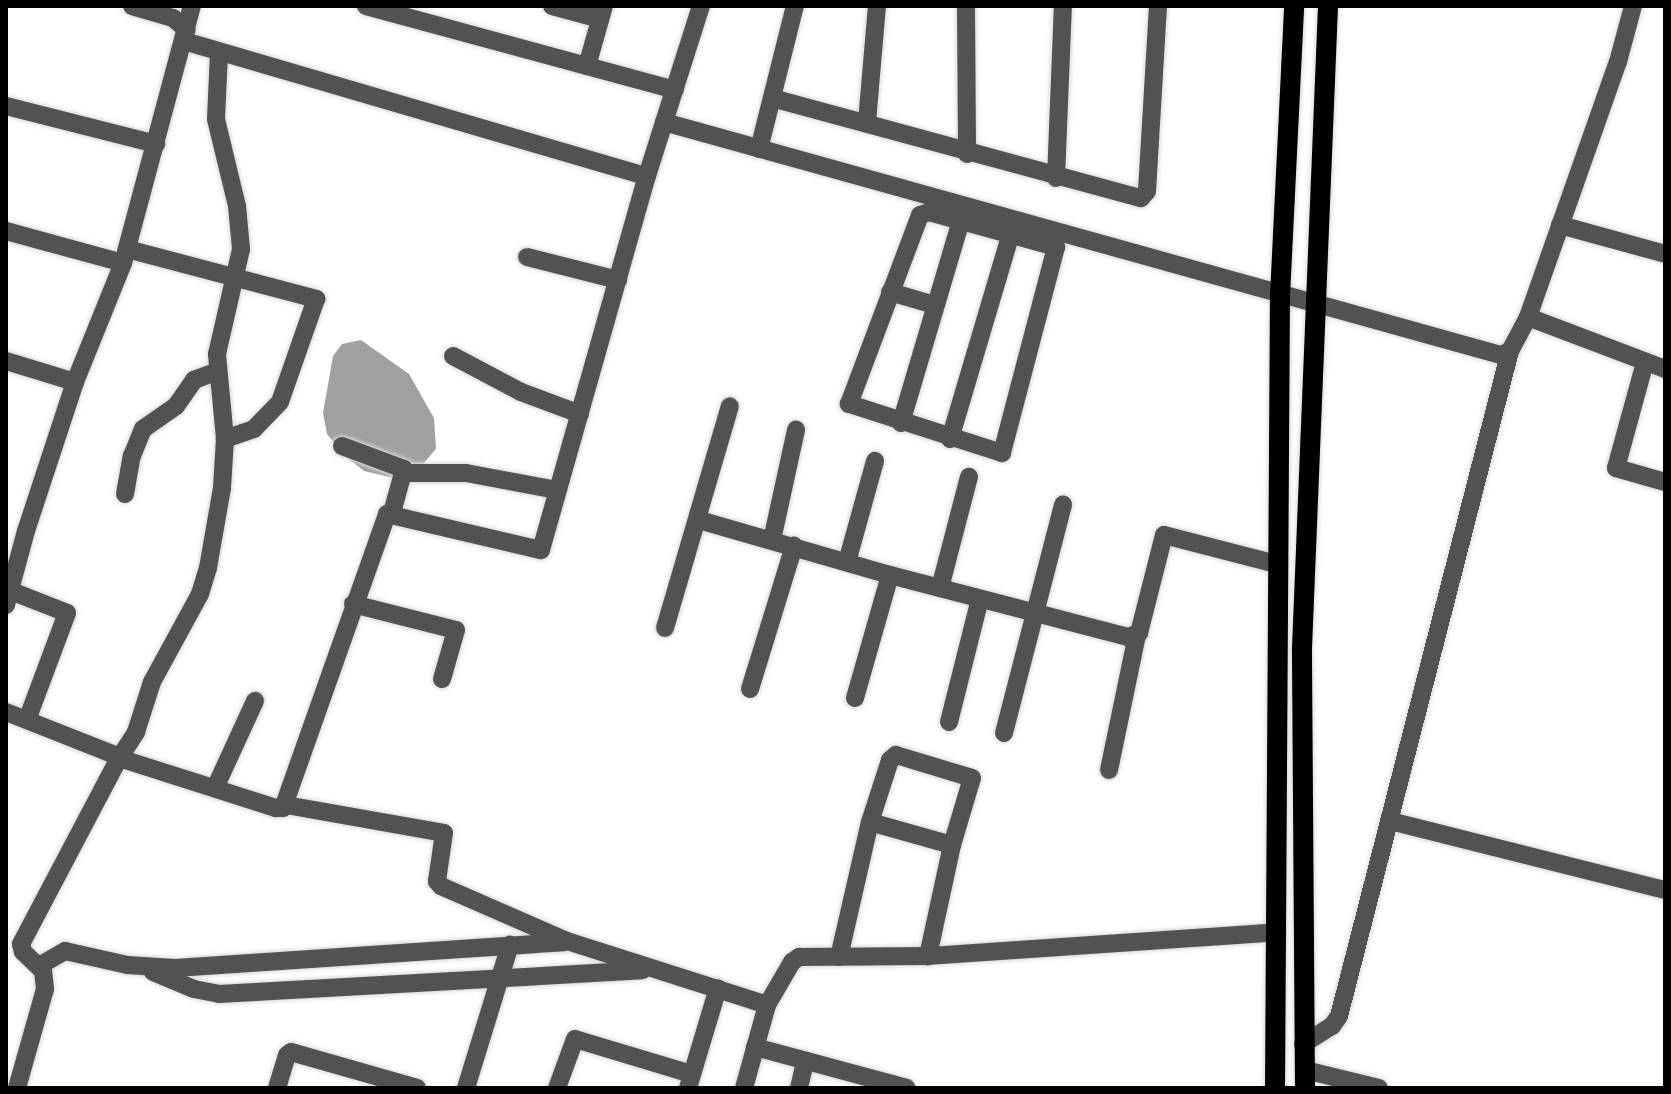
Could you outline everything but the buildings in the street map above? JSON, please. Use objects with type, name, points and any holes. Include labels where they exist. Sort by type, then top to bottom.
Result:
[{"type":"main road","points":[[1275,1088],[1280,296],[1294,6]]},
{"type":"main road","points":[[1305,1079],[1302,648],[1328,6]]},
{"type":"street","points":[[132,6],[173,18],[185,36],[219,54],[647,176]]},
{"type":"street","points":[[27,720],[67,613],[9,598],[26,531],[75,382],[125,256],[192,6]]},
{"type":"street","points":[[366,6],[675,90]]},
{"type":"street","points":[[552,6],[602,12],[587,66]]},
{"type":"street","points":[[286,805],[353,604],[387,514],[537,552],[542,548],[647,176],[701,6]]},
{"type":"street","points":[[759,149],[795,6]]},
{"type":"street","points":[[867,122],[877,6]]},
{"type":"street","points":[[966,6],[967,154]]},
{"type":"street","points":[[1056,178],[1063,6]]},
{"type":"street","points":[[772,98],[867,122],[967,154],[1137,198],[1145,196],[1158,6]]},
{"type":"street","points":[[1303,1044],[1332,1026],[1339,1016],[1510,351],[1528,317],[1618,62],[1633,6]]},
{"type":"street","points":[[17,1088],[43,997],[44,974],[23,952],[21,944],[136,732],[152,682],[200,594],[208,568],[220,502],[225,439],[217,371],[223,317],[235,279],[241,234],[216,119],[219,54]]},
{"type":"street","points":[[6,106],[156,144]]},
{"type":"street","points":[[664,122],[1034,233],[1318,304],[1492,355],[1510,351]]},
{"type":"street","points":[[925,211],[1011,233],[1034,233],[1056,249],[1002,453],[950,439],[849,404],[920,215],[925,211]]},
{"type":"street","points":[[901,423],[961,220]]},
{"type":"street","points":[[1560,225],[1665,254]]},
{"type":"street","points":[[6,231],[313,296],[316,300],[280,402],[254,429],[225,439]]},
{"type":"street","points":[[950,439],[1011,233]]},
{"type":"street","points":[[527,257],[618,280]]},
{"type":"street","points":[[890,292],[935,305]]},
{"type":"street","points":[[1528,317],[1665,369]]},
{"type":"street","points":[[453,356],[521,392],[580,414]]},
{"type":"street","points":[[6,361],[75,382]]},
{"type":"street","points":[[1645,362],[1616,468],[1665,482]]},
{"type":"street","points":[[125,494],[132,456],[143,429],[176,406],[192,382],[217,371]]},
{"type":"street","points":[[665,628],[730,406]]},
{"type":"street","points":[[772,540],[796,430]]},
{"type":"street","points":[[342,446],[403,468],[405,473],[392,513]]},
{"type":"street","points":[[847,562],[875,461]]},
{"type":"street","points":[[405,473],[466,473],[557,490]]},
{"type":"street","points":[[940,588],[969,477]]},
{"type":"street","points":[[1004,733],[1063,505]]},
{"type":"street","points":[[699,520],[1036,614],[1128,637],[1137,635]]},
{"type":"street","points":[[1109,770],[1137,635],[1164,535],[1276,564]]},
{"type":"street","points":[[750,689],[794,546]]},
{"type":"street","points":[[855,698],[890,575]]},
{"type":"street","points":[[949,722],[980,599]]},
{"type":"street","points":[[353,604],[455,629],[442,679]]},
{"type":"street","points":[[215,788],[255,701]]},
{"type":"street","points":[[6,712],[120,757],[276,808],[286,805],[445,833],[439,885],[567,941],[767,1005]]},
{"type":"street","points":[[839,957],[870,822],[890,760],[899,755],[972,777],[952,845],[928,956]]},
{"type":"street","points":[[1390,821],[1665,890]]},
{"type":"street","points":[[870,822],[952,845]]},
{"type":"street","points":[[744,1088],[767,1005],[796,958],[928,956],[1276,932]]},
{"type":"street","points":[[39,966],[65,951],[141,967],[175,968],[567,941]]},
{"type":"street","points":[[466,1088],[510,945]]},
{"type":"street","points":[[141,967],[194,989],[219,994],[657,969]]},
{"type":"street","points":[[557,1088],[575,1039],[690,1081],[718,988]]},
{"type":"street","points":[[755,1047],[907,1088]]},
{"type":"street","points":[[277,1088],[287,1055],[291,1052],[417,1088]]},
{"type":"street","points":[[799,1088],[805,1061]]},
{"type":"street","points":[[1305,1079],[1379,1088]]},
{"type":"shaded area","points":[[361,340],[409,374],[434,418],[436,449],[423,464],[394,478],[364,471],[345,456],[327,434],[323,413],[333,356],[342,344]]}]
